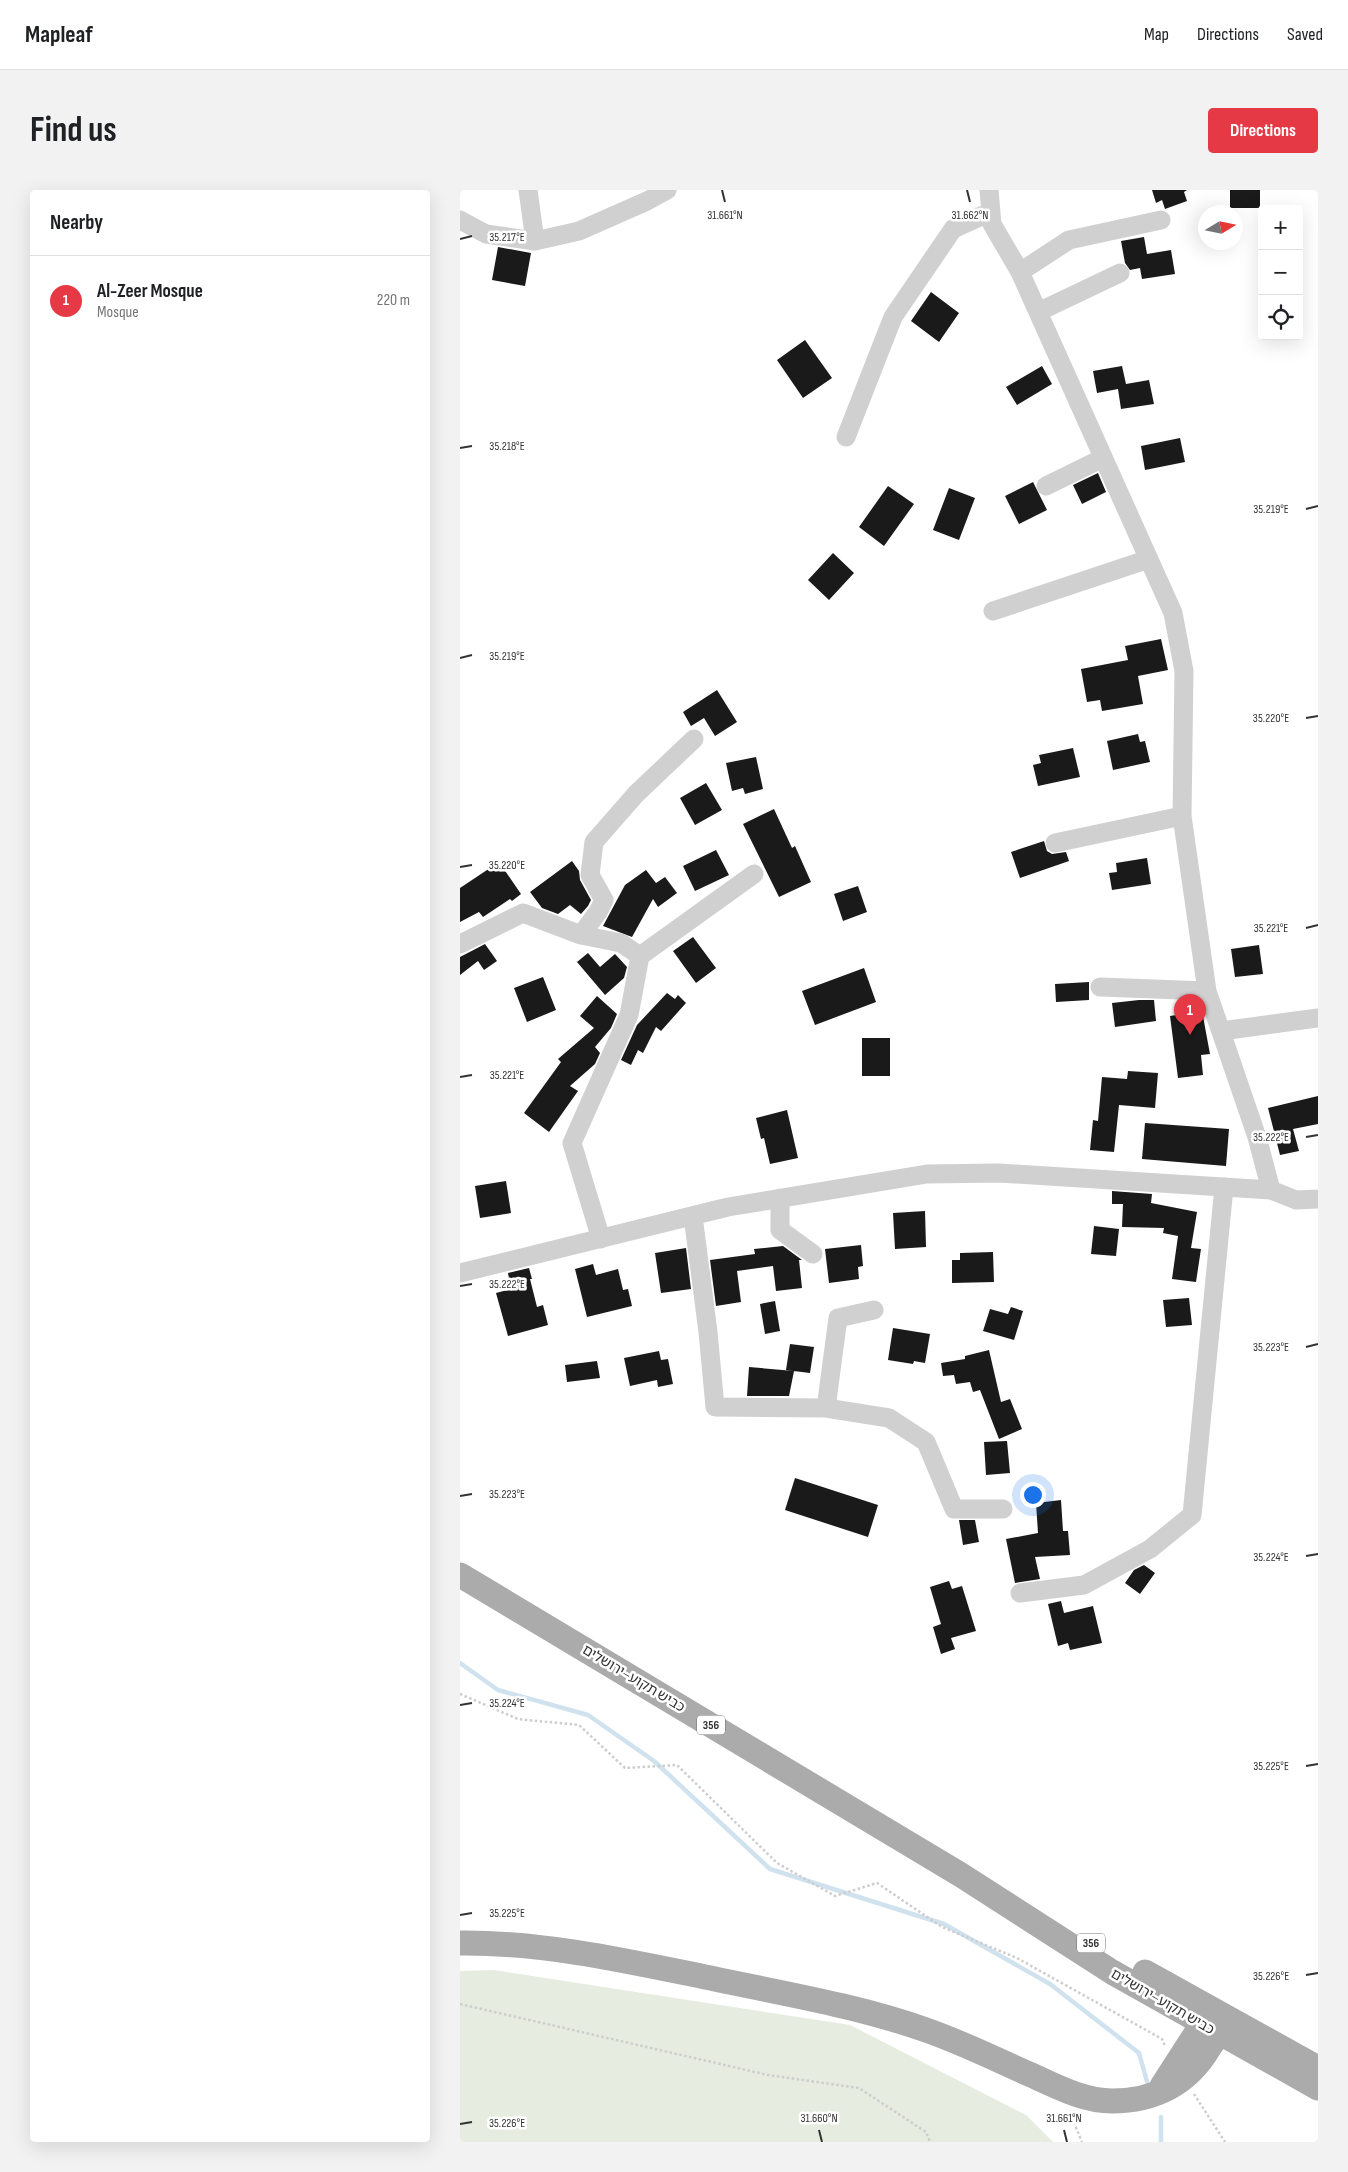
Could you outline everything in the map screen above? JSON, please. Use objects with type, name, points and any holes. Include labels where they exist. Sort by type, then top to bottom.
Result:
[{"type":"main road","name":"כביש תקוע–ירושלים","points":[[460,1575],[961,1875],[1213,2023],[1318,2088]]},
{"type":"main road","name":"כביש תקוע–ירושלים","points":[[961,1875],[1112,1972],[1153,1996],[1318,2068]]},
{"type":"main road","points":[[460,1943],[485,1943],[526,1947],[639,1964],[839,2005],[929,2031],[1087,2098],[1127,2100],[1158,2092],[1179,2070],[1213,2023]]},
{"type":"main road","points":[[1153,1996],[1165,2009],[1177,2034],[1180,2048],[1179,2070]]},
{"type":"street","points":[[528,190],[536,241]]},
{"type":"street","points":[[460,220],[486,234],[536,241],[579,231],[668,190]]},
{"type":"street","points":[[989,190],[992,224],[1020,272],[1173,613],[1184,670],[1182,816],[1207,991],[1257,1137],[1271,1190]]},
{"type":"street","points":[[846,437],[893,317],[953,229],[990,212]]},
{"type":"street","points":[[1020,272],[1069,240],[1161,220]]},
{"type":"street","points":[[1038,312],[1120,273]]},
{"type":"street","points":[[1046,486],[1103,458]]},
{"type":"street","points":[[994,611],[1149,559]]},
{"type":"street","points":[[581,935],[598,912],[604,900],[590,875],[594,842],[636,794],[694,739]]},
{"type":"street","points":[[1055,843],[1182,816]]},
{"type":"street","points":[[601,1239],[572,1143],[629,1015],[640,956],[754,874]]},
{"type":"street","points":[[460,944],[523,913],[581,935],[621,944],[640,956]]},
{"type":"street","points":[[1100,987],[1207,991]]},
{"type":"street","points":[[1220,1031],[1318,1018]]},
{"type":"street","points":[[460,1273],[728,1207],[927,1174],[999,1173],[1271,1190],[1296,1200],[1318,1199]]},
{"type":"street","points":[[1020,1593],[1084,1585],[1150,1549],[1192,1515],[1224,1187]]},
{"type":"street","points":[[780,1198],[780,1230],[813,1254]]},
{"type":"street","points":[[693,1216],[715,1408],[826,1408],[889,1418],[926,1442],[954,1509],[1003,1509]]},
{"type":"street","points":[[826,1408],[838,1318],[874,1310]]},
{"type":"path","points":[[460,1694],[518,1719],[579,1725],[625,1768],[676,1765],[777,1863],[835,1896],[878,1883],[942,1927],[1017,1958],[1162,2039],[1179,2070],[1225,2142]]},
{"type":"path","points":[[460,2004],[768,2075],[860,2088],[926,2132],[930,2142]]},
{"type":"path","points":[[1079,2135],[1082,2142]]},
{"type":"shaded area","points":[[494,1970],[850,2025],[1026,2115],[1053,2142],[460,2142],[460,1971]]},
{"type":"building","points":[[1152,190],[1187,190],[1184,192],[1187,201],[1165,209],[1162,200],[1156,203]]},
{"type":"building","points":[[1230,190],[1260,190],[1260,205],[1258,205],[1258,208],[1243,208],[1243,205],[1230,205]]},
{"type":"building","points":[[1144,237],[1147,254],[1171,250],[1175,274],[1142,279],[1140,268],[1130,270],[1125,263],[1121,241]]},
{"type":"building","points":[[498,247],[531,253],[525,286],[492,280]]},
{"type":"building","points":[[931,292],[959,313],[939,342],[911,321]]},
{"type":"building","points":[[805,340],[832,378],[803,398],[777,360]]},
{"type":"building","points":[[1042,366],[1052,384],[1017,405],[1006,387]]},
{"type":"building","points":[[1122,366],[1126,384],[1149,380],[1154,404],[1121,409],[1118,389],[1097,393],[1093,371]]},
{"type":"building","points":[[1180,438],[1185,462],[1145,470],[1141,446]]},
{"type":"building","points":[[1098,473],[1106,492],[1082,504],[1073,485]]},
{"type":"building","points":[[1033,482],[1047,510],[1019,524],[1005,496]]},
{"type":"building","points":[[888,486],[914,504],[884,546],[859,527]]},
{"type":"building","points":[[949,488],[975,498],[959,540],[933,530]]},
{"type":"building","points":[[833,553],[854,573],[829,600],[808,580]]},
{"type":"building","points":[[1161,639],[1168,670],[1138,676],[1143,704],[1102,711],[1100,700],[1087,702],[1081,669],[1128,660],[1125,646]]},
{"type":"building","points":[[717,690],[737,722],[715,736],[704,718],[691,726],[683,712]]},
{"type":"building","points":[[1138,734],[1140,742],[1145,741],[1150,762],[1113,770],[1107,741]]},
{"type":"building","points":[[1073,748],[1080,777],[1038,786],[1033,765],[1041,763],[1039,755]]},
{"type":"building","points":[[756,757],[763,789],[745,794],[743,788],[732,791],[726,763]]},
{"type":"building","points":[[706,783],[722,810],[695,825],[680,798]]},
{"type":"building","points":[[774,809],[792,848],[795,846],[811,882],[779,897],[743,824]]},
{"type":"building","points":[[1044,841],[1047,851],[1052,854],[1066,852],[1069,861],[1020,878],[1011,852]]},
{"type":"building","points":[[716,850],[729,875],[695,891],[683,866]]},
{"type":"building","points":[[1147,858],[1151,884],[1112,890],[1109,873],[1117,872],[1116,863]]},
{"type":"building","points":[[572,861],[579,871],[580,880],[591,900],[588,906],[581,914],[570,905],[558,914],[542,908],[530,892]]},
{"type":"building","points":[[499,862],[521,894],[483,917],[479,912],[460,922],[460,888]]},
{"type":"building","points":[[646,870],[656,883],[665,877],[677,893],[658,907],[653,899],[632,937],[603,926],[625,885]]},
{"type":"building","points":[[858,886],[867,912],[843,921],[834,894]]},
{"type":"building","points":[[693,937],[716,968],[696,983],[673,951]]},
{"type":"building","points":[[485,944],[497,961],[484,970],[478,961],[460,975],[460,957]]},
{"type":"building","points":[[1259,945],[1263,974],[1235,977],[1231,949]]},
{"type":"building","points":[[588,953],[600,967],[615,954],[627,967],[624,978],[605,995],[577,962]]},
{"type":"building","points":[[864,968],[876,1002],[815,1025],[802,991]]},
{"type":"building","points":[[543,977],[556,1010],[527,1022],[514,988]]},
{"type":"building","points":[[1089,982],[1089,1000],[1056,1002],[1055,984]]},
{"type":"building","points":[[667,993],[675,999],[678,995],[686,1003],[661,1031],[656,1027],[643,1053],[638,1050],[631,1065],[621,1060],[637,1025]]},
{"type":"building","points":[[597,996],[617,1014],[611,1028],[595,1047],[600,1053],[595,1064],[570,1086],[578,1091],[549,1132],[524,1113],[561,1062],[558,1059],[594,1028],[580,1016]]},
{"type":"building","points":[[1154,1000],[1156,1021],[1115,1027],[1112,1003]]},
{"type":"building","points":[[1202,1011],[1210,1054],[1201,1055],[1203,1075],[1178,1078],[1170,1016]]},
{"type":"building","points":[[862,1038],[890,1038],[890,1076],[862,1076]]},
{"type":"building","points":[[1128,1071],[1158,1073],[1155,1108],[1119,1105],[1114,1152],[1090,1150],[1093,1120],[1098,1121],[1102,1077],[1127,1079]]},
{"type":"building","points":[[1318,1096],[1318,1124],[1293,1129],[1299,1151],[1280,1155],[1268,1108]]},
{"type":"building","points":[[787,1110],[798,1158],[770,1164],[764,1138],[761,1139],[756,1118]]},
{"type":"building","points":[[1145,1123],[1229,1129],[1226,1166],[1142,1159]]},
{"type":"building","points":[[506,1181],[511,1213],[480,1218],[475,1186]]},
{"type":"building","points":[[1112,1191],[1152,1194],[1151,1203],[1197,1212],[1191,1248],[1201,1249],[1196,1282],[1172,1279],[1178,1236],[1163,1233],[1164,1228],[1122,1227],[1123,1204],[1112,1204]]},
{"type":"building","points":[[925,1211],[926,1247],[895,1249],[893,1213]]},
{"type":"building","points":[[1094,1226],[1119,1229],[1116,1256],[1091,1254]]},
{"type":"building","points":[[861,1245],[863,1266],[858,1267],[859,1279],[829,1283],[825,1249]]},
{"type":"building","points":[[783,1246],[802,1260],[799,1260],[802,1288],[776,1291],[773,1266],[737,1271],[741,1302],[716,1306],[710,1260],[755,1254],[754,1249]]},
{"type":"building","points":[[686,1248],[691,1289],[661,1293],[655,1253]]},
{"type":"building","points":[[993,1252],[994,1282],[952,1283],[952,1260],[960,1260],[960,1253]]},
{"type":"building","points":[[593,1264],[596,1275],[618,1269],[623,1290],[628,1289],[632,1306],[587,1317],[575,1269]]},
{"type":"building","points":[[529,1268],[537,1307],[543,1305],[548,1325],[508,1336],[496,1293],[511,1289],[508,1273]]},
{"type":"building","points":[[1189,1298],[1192,1325],[1166,1327],[1163,1300]]},
{"type":"building","points":[[775,1301],[780,1331],[765,1334],[760,1304]]},
{"type":"building","points":[[1011,1307],[1023,1311],[1014,1340],[983,1331],[990,1309],[1008,1314]]},
{"type":"building","points":[[893,1328],[930,1334],[925,1363],[914,1361],[913,1364],[888,1360]]},
{"type":"building","points":[[790,1344],[814,1347],[810,1373],[786,1370]]},
{"type":"building","points":[[989,1350],[1001,1402],[1010,1399],[1022,1429],[999,1439],[980,1390],[973,1392],[970,1382],[956,1384],[954,1375],[943,1376],[941,1363],[965,1359],[965,1356]]},
{"type":"building","points":[[659,1351],[661,1360],[668,1359],[673,1384],[658,1387],[657,1380],[630,1386],[624,1358]]},
{"type":"building","points":[[597,1361],[600,1378],[567,1382],[565,1365]]},
{"type":"building","points":[[749,1367],[794,1371],[789,1396],[747,1396]]},
{"type":"building","points":[[1007,1441],[1010,1473],[986,1475],[984,1442]]},
{"type":"building","points":[[795,1478],[878,1505],[868,1537],[785,1510]]},
{"type":"building","points":[[1061,1500],[1063,1531],[1068,1531],[1070,1555],[1035,1557],[1040,1579],[1015,1583],[1006,1539],[1038,1533],[1036,1503]]},
{"type":"building","points":[[959,1520],[975,1520],[979,1542],[963,1545]]},
{"type":"building","points":[[1144,1565],[1155,1573],[1140,1594],[1125,1583],[1134,1570]]},
{"type":"building","points":[[949,1581],[952,1589],[962,1586],[976,1631],[951,1638],[955,1649],[941,1654],[933,1627],[941,1624],[930,1587]]},
{"type":"building","points":[[1061,1601],[1064,1613],[1093,1606],[1102,1643],[1070,1650],[1068,1643],[1058,1646],[1048,1604]]},
{"type":"waterway","points":[[460,1663],[498,1690],[588,1715],[654,1761],[770,1869],[944,1924],[1050,1984],[1139,2053],[1148,2085]]},
{"type":"waterway","points":[[1161,2117],[1161,2142]]},
{"type":"place","name":"Al-Zeer Mosque","points":[[1190,1035]]}]
